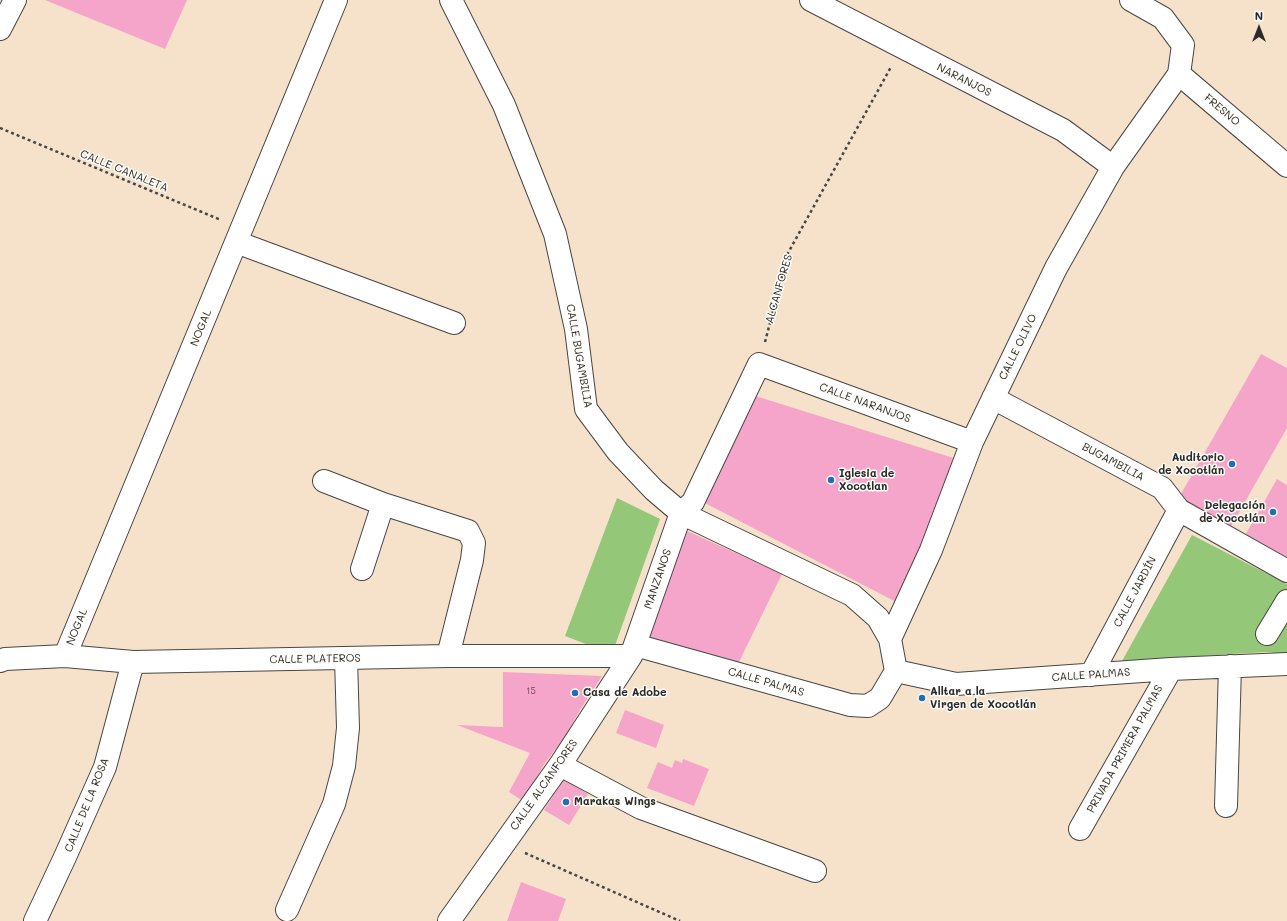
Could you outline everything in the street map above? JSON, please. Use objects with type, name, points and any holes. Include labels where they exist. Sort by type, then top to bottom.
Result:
[{"type":"street","points":[[0,29],[15,0]]},
{"type":"street","name":"NOGAL","points":[[66,656],[336,0]]},
{"type":"street","name":"CALLE BUGAMBILIA","points":[[451,0],[504,105],[555,234],[576,329],[586,409],[618,452],[654,490],[681,513],[852,595],[878,618],[890,639],[896,671]]},
{"type":"street","name":"NARANJOS","points":[[811,0],[1063,130],[1113,167]]},
{"type":"street","points":[[1131,0],[1163,18],[1183,45],[1179,74]]},
{"type":"street","name":"FRESNO","points":[[1179,74],[1287,166]]},
{"type":"street","name":"CALLE OLIVO","points":[[890,639],[931,550],[972,442],[1056,268],[1113,167],[1179,74]]},
{"type":"street","points":[[239,235],[454,323]]},
{"type":"street","points":[[681,513],[693,502],[759,364]]},
{"type":"street","name":"CALLE NARANJOS","points":[[759,364],[972,442]]},
{"type":"street","name":"BUGAMBILIA","points":[[993,398],[1162,488],[1178,510],[1287,571]]},
{"type":"street","points":[[324,481],[384,504],[468,531],[474,543],[472,560],[448,656]]},
{"type":"street","points":[[362,569],[384,504]]},
{"type":"street","name":"CALLE JARDÍN","points":[[1091,675],[1178,510]]},
{"type":"street","name":"MANZANOS","points":[[633,650],[681,513]]},
{"type":"street","points":[[1267,634],[1287,601]]},
{"type":"street","name":"CALLE PLATEROS","points":[[0,661],[5,659],[66,656],[133,662],[448,656],[633,650]]},
{"type":"street","name":"CALLE PALMAS","points":[[633,650],[850,705],[868,706],[880,698],[896,671],[956,684],[1171,669],[1287,664]]},
{"type":"street","name":"CALLE ALCANFORES","points":[[449,921],[502,844],[560,765],[633,650]]},
{"type":"street","points":[[287,910],[334,804],[344,766],[348,728],[346,658]]},
{"type":"street","name":"CALLE DE LA ROSA","points":[[35,921],[66,857],[105,767],[133,662]]},
{"type":"street","points":[[1226,806],[1230,666]]},
{"type":"street","name":"PRIVADA PRIMERA PALMAS","points":[[1080,829],[1171,669]]},
{"type":"street","points":[[560,765],[640,808],[815,871]]},
{"type":"path","name":"ALCANFORES","points":[[759,364],[788,253],[902,48]]},
{"type":"path","name":"CALLE CANALETA","points":[[0,128],[239,235]]},
{"type":"path","points":[[502,844],[680,921]]},
{"type":"green space","points":[[617,498],[660,519],[612,654],[565,636]]},
{"type":"green space","points":[[1192,535],[1287,584],[1287,654],[1266,652],[1122,661]]},
{"type":"building","points":[[45,0],[187,0],[165,49]]},
{"type":"building","name":"Auditorio de Xocotlán","points":[[1261,354],[1287,368],[1287,428],[1229,530],[1177,501]]},
{"type":"building","name":"Iglesia de Xocotlan","points":[[749,394],[960,460],[902,605],[701,501]]},
{"type":"building","name":"Delegación de Xocotlán","points":[[1277,479],[1287,485],[1287,561],[1243,539]]},
{"type":"building","points":[[685,530],[782,574],[738,664],[643,637]]},
{"type":"building","points":[[503,672],[602,676],[563,740],[545,763],[523,801],[509,792],[530,753],[457,725],[503,727]]},
{"type":"building","points":[[625,710],[664,725],[656,748],[616,733]]},
{"type":"building","points":[[683,759],[709,769],[694,806],[647,788],[658,762],[672,768],[675,760],[682,763]]},
{"type":"building","name":"Marakas Wings","points":[[564,779],[588,794],[569,825],[544,810]]},
{"type":"building","points":[[521,882],[566,899],[558,921],[507,921]]},
{"type":"place","name":"Auditorio de Xocotlán","points":[[1232,464]]},
{"type":"place","name":"Iglesia de Xocotlan","points":[[831,480]]},
{"type":"place","name":"Delegación de Xocotlán","points":[[1273,512]]},
{"type":"place","name":"Casa de Adobe","points":[[575,693]]},
{"type":"place","name":"Alltar a la Virgen de Xocotlán","points":[[922,698]]},
{"type":"place","name":"Marakas Wings","points":[[566,802]]}]
